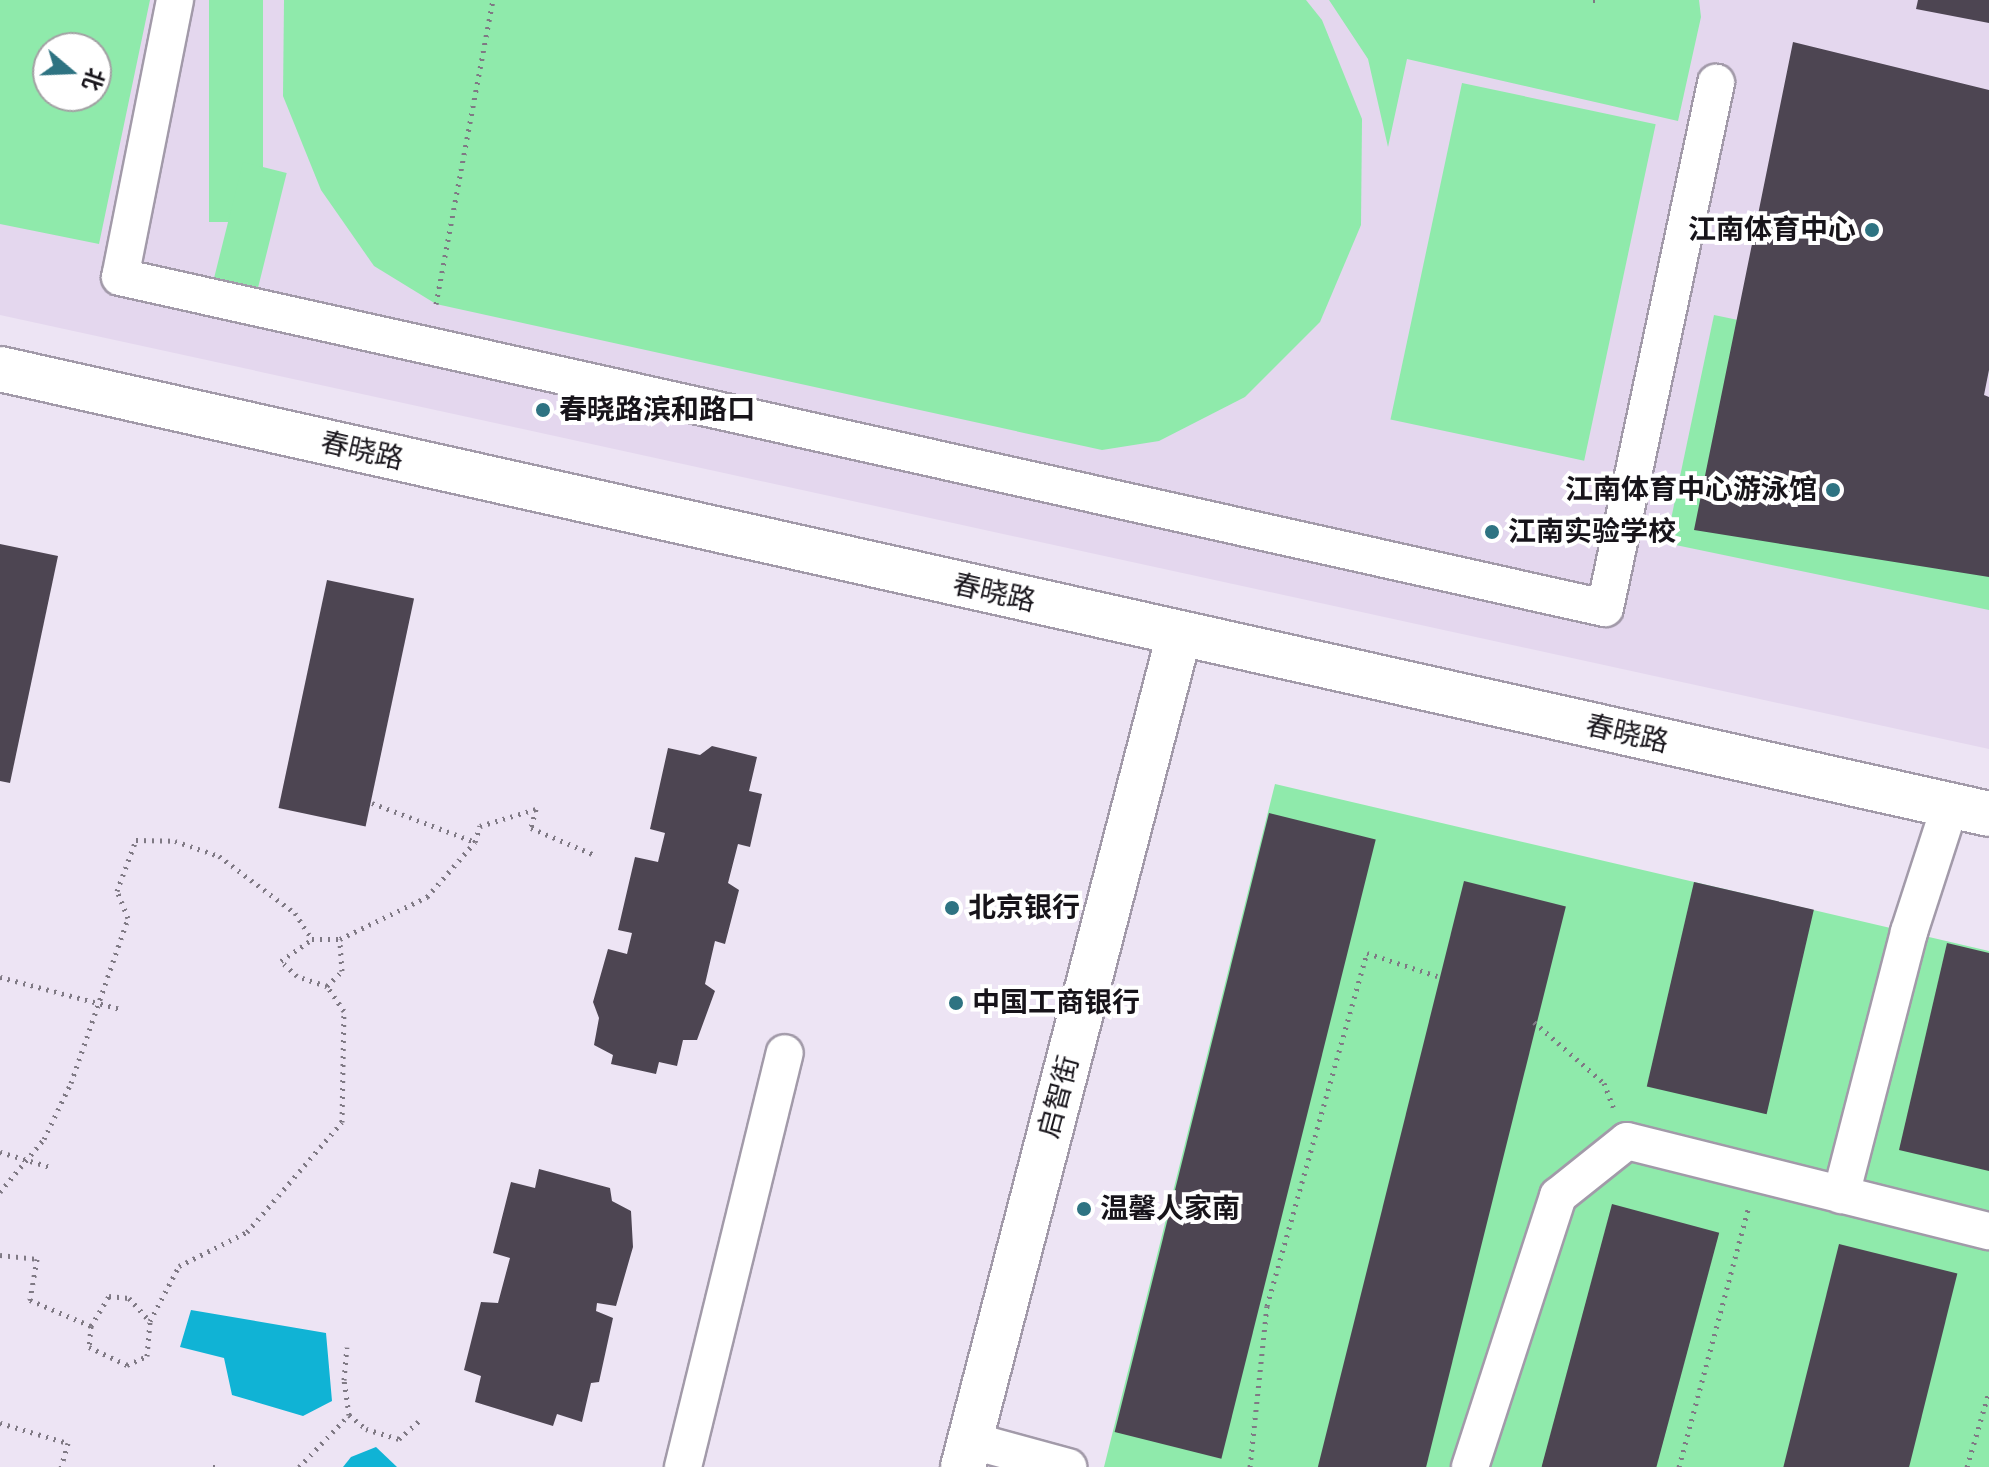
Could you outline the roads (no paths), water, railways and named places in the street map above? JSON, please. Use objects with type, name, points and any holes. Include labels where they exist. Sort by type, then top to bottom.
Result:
[{"type":"street","points":[[175,0],[120,277],[1605,608],[1716,83]]},
{"type":"street","name":"春晓路","points":[[0,369],[1969,810]]},
{"type":"street","name":"启智街","points":[[966,1453],[1179,635]]},
{"type":"street","points":[[1841,1195],[1909,932],[1969,810]]},
{"type":"street","points":[[683,1467],[785,1053]]},
{"type":"street","points":[[1470,1467],[1558,1196],[1627,1141],[1989,1231]]},
{"type":"street","points":[[966,1453],[1068,1467]]},
{"type":"water","points":[[191,1310],[326,1333],[332,1401],[303,1416],[232,1395],[224,1358],[180,1347]]},
{"type":"water","points":[[376,1447],[397,1467],[343,1467],[351,1457]]},
{"type":"place","name":"江南体育中心","points":[[1872,230]]},
{"type":"place","name":"春晓路滨和路口","points":[[543,410]]},
{"type":"place","name":"江南体育中心游泳馆","points":[[1833,490]]},
{"type":"place","name":"江南实验学校","points":[[1492,532]]},
{"type":"place","name":"北京银行","points":[[952,908]]},
{"type":"place","name":"中国工商银行","points":[[956,1003]]},
{"type":"place","name":"温馨人家南","points":[[1084,1209]]}]
